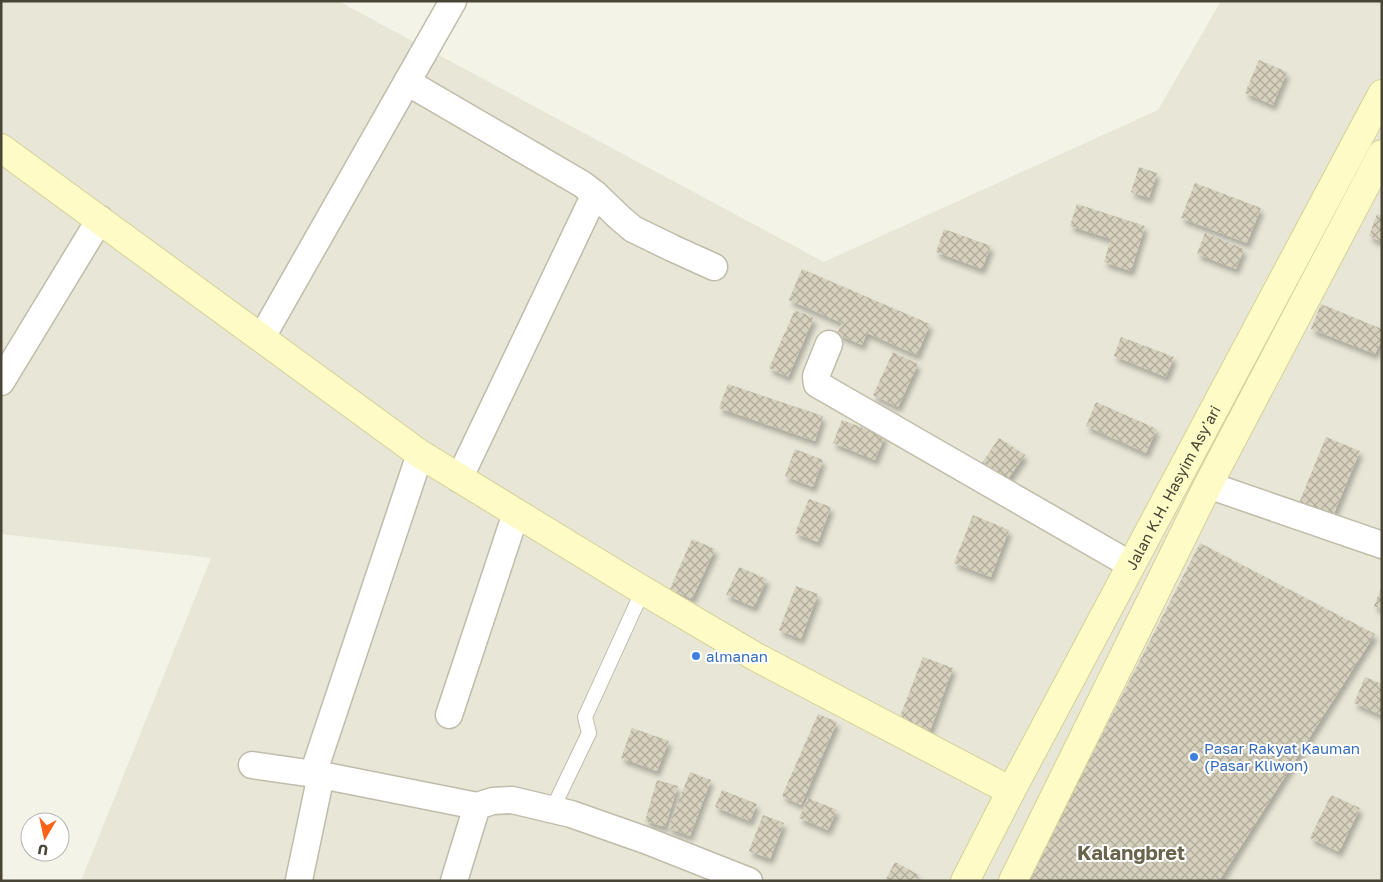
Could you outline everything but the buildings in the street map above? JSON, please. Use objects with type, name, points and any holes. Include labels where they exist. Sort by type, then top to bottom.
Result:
[{"type":"main road","name":"Jalan K.H. Hasyim Asy'ari","points":[[965,881],[1382,94]]},
{"type":"main road","points":[[1,148],[420,454],[459,479],[756,656],[1011,791]]},
{"type":"main road","name":"Jalan K.H. Hasyim Asy'ari","points":[[1012,881],[1208,485],[1382,154]]},
{"type":"street","points":[[262,337],[453,1]]},
{"type":"street","points":[[407,82],[582,184],[633,229],[714,267]]},
{"type":"street","points":[[459,479],[595,194]]},
{"type":"street","points":[[1,382],[100,219]]},
{"type":"street","points":[[829,344],[816,376],[817,384],[1131,565]]},
{"type":"street","points":[[299,880],[317,775],[420,454]]},
{"type":"street","points":[[1208,485],[1382,545]]},
{"type":"street","points":[[449,715],[516,513]]},
{"type":"street","points":[[252,764],[477,806],[494,801],[512,800],[581,817],[750,881]]},
{"type":"street","points":[[454,881],[477,806]]},
{"type":"lane","points":[[552,810],[590,733],[585,717],[643,590]]},
{"type":"shaded area","points":[[1,1],[338,1],[824,262],[1158,110],[1221,1],[1382,1],[1382,881],[81,881],[211,558],[1,534]]},
{"type":"place","name":"almanan","points":[[696,656]]},
{"type":"place","name":"Pasar Rakyat Kauman (Pasar Kliwon)","points":[[1194,757]]},
{"type":"district","name":"Kalangbret","points":[[1131,852]]}]
